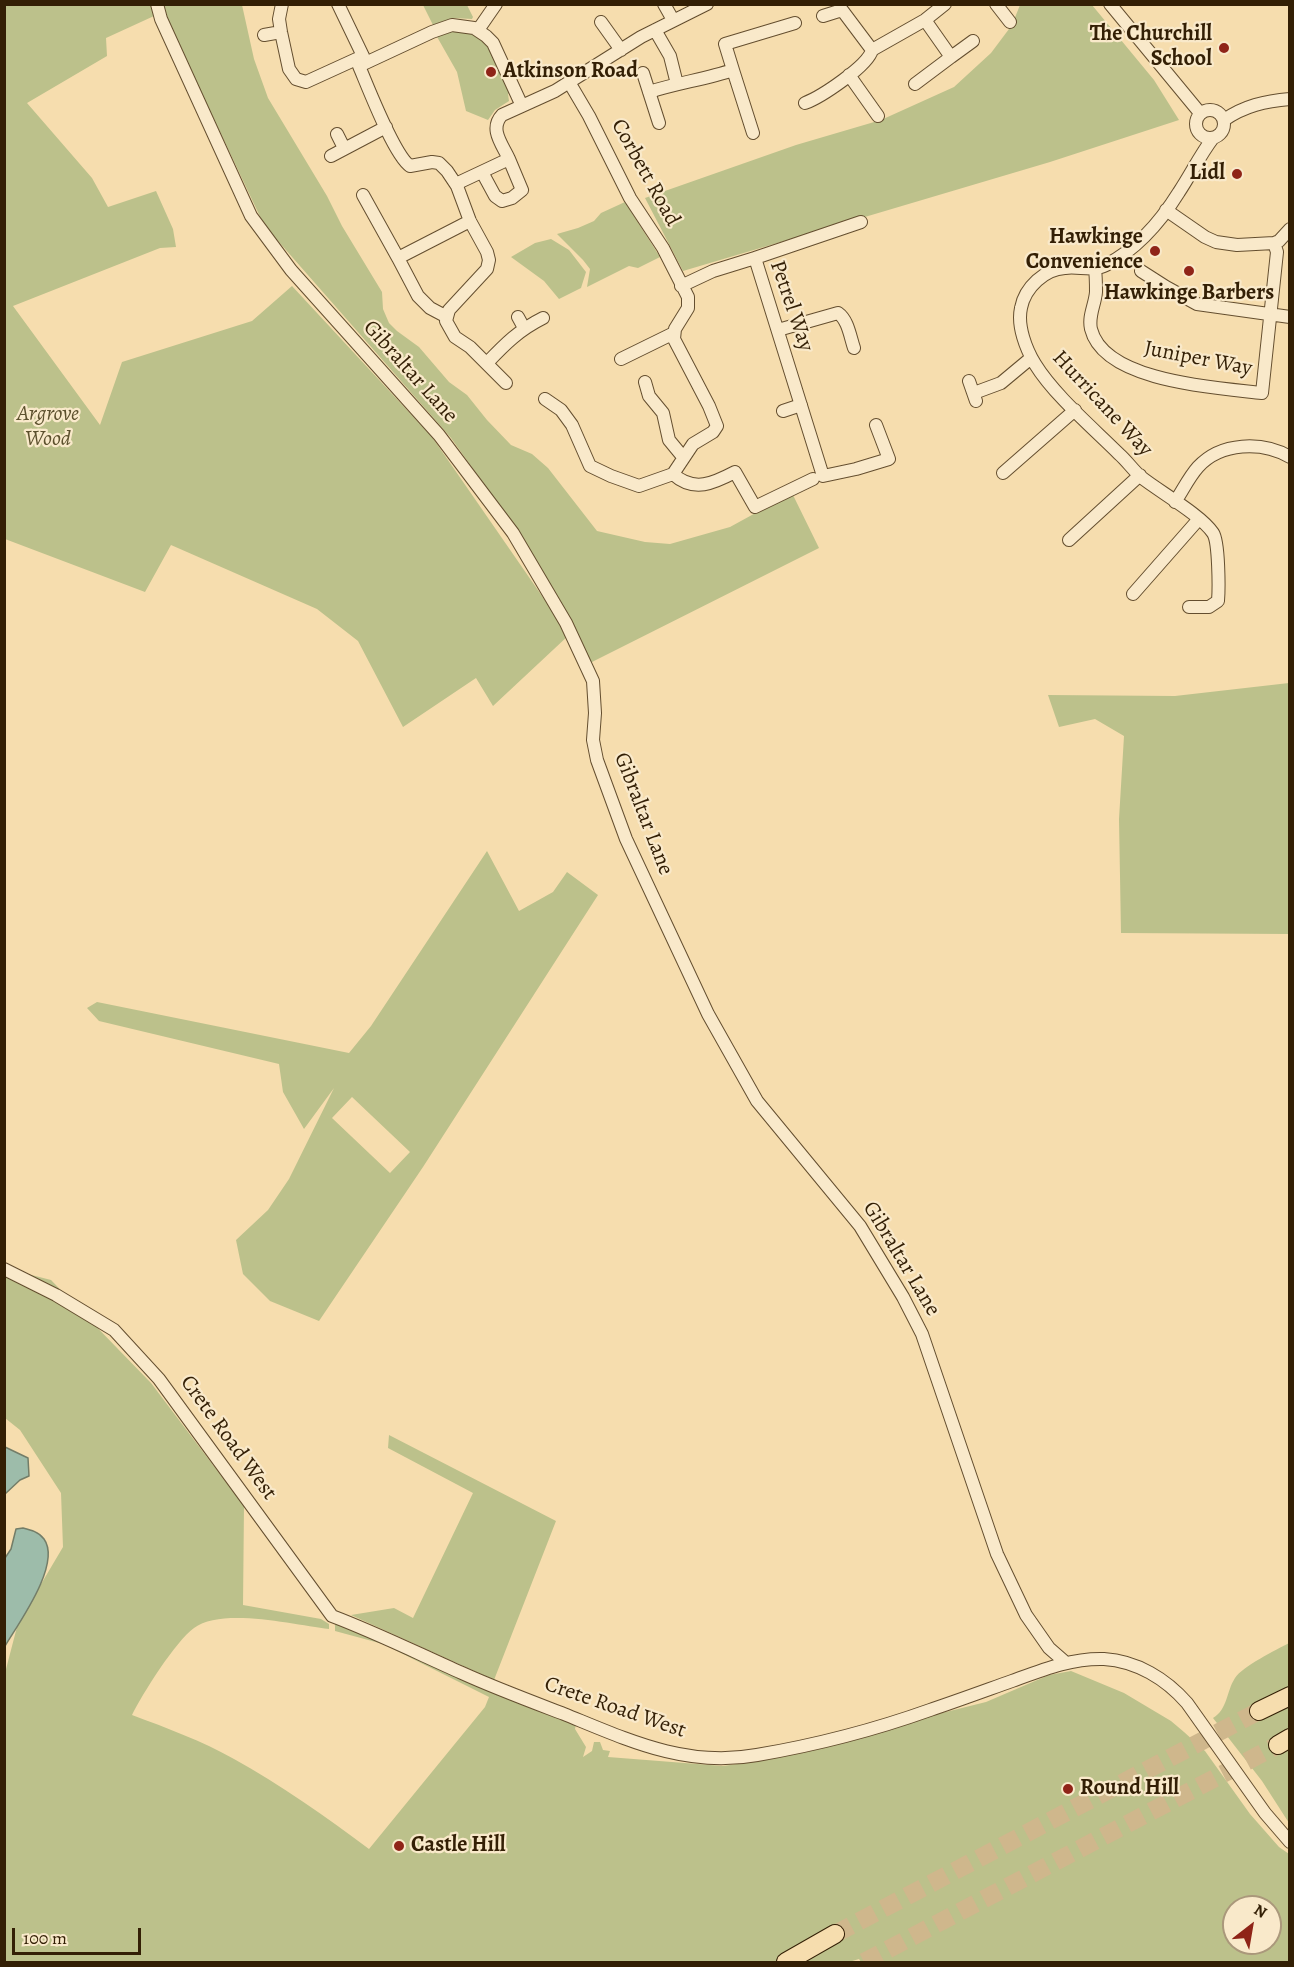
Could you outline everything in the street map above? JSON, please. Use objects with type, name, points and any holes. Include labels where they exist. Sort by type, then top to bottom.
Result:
[{"type":"highway","points":[[1259,1711],[1290,1696]]},
{"type":"highway","points":[[786,1962],[835,1934]]},
{"type":"street","name":"Gibraltar Lane","points":[[157,4],[161,19],[251,216],[291,270],[439,435],[513,533],[566,623],[593,681],[596,713],[593,740],[605,783],[626,839],[708,1014],[758,1101],[860,1226],[903,1297],[922,1334],[997,1554],[1026,1615],[1049,1648],[1065,1662]]},
{"type":"street","points":[[282,4],[279,19],[290,73],[301,82],[452,25],[467,26],[478,30],[493,43],[522,106]]},
{"type":"street","points":[[338,4],[386,127],[406,162],[414,166],[432,162],[439,163],[447,171],[457,186],[470,220],[487,252],[489,265],[452,306],[446,321],[452,334],[470,347],[506,383]]},
{"type":"street","points":[[478,30],[496,4]]},
{"type":"street","points":[[664,4],[673,20]]},
{"type":"street","points":[[482,172],[495,196],[502,201],[519,193],[522,190],[496,134],[496,124],[502,115],[569,82],[655,30],[707,4]]},
{"type":"street","points":[[805,103],[849,75],[867,60],[872,50],[925,20],[945,4]]},
{"type":"street","points":[[996,4],[1010,22]]},
{"type":"street","points":[[1110,4],[1200,113]]},
{"type":"street","points":[[823,15],[842,10],[872,50]]},
{"type":"street","points":[[925,20],[951,57]]},
{"type":"street","points":[[601,22],[621,50]]},
{"type":"street","points":[[753,133],[725,44],[795,23]]},
{"type":"street","points":[[655,30],[670,56],[677,84]]},
{"type":"street","points":[[264,35],[281,32]]},
{"type":"street","points":[[915,84],[973,41]]},
{"type":"street","points":[[649,92],[694,79],[707,79],[733,70]]},
{"type":"street","points":[[643,73],[658,123]]},
{"type":"street","points":[[849,75],[878,116]]},
{"type":"street","name":"Corbett Road","points":[[569,82],[635,206],[663,248],[688,297],[688,309],[674,333]]},
{"type":"street","points":[[1224,120],[1239,110],[1261,103],[1290,99]]},
{"type":"street","points":[[1214,110],[1218,112],[1224,120],[1220,134],[1213,138],[1206,138],[1198,133],[1196,124],[1200,113],[1214,110]]},
{"type":"street","points":[[331,156],[386,127]]},
{"type":"street","name":"Hurricane Way","points":[[1196,161],[1198,133]]},
{"type":"street","points":[[337,134],[344,148]]},
{"type":"street","name":"Hurricane Way","points":[[1189,607],[1209,607],[1216,603],[1218,598],[1216,539],[1209,528],[1140,476],[1043,375],[1031,358],[1020,321],[1021,306],[1030,287],[1042,277],[1057,269],[1095,269],[1112,262],[1141,240],[1179,193],[1196,161],[1213,138]]},
{"type":"street","points":[[457,186],[460,182],[509,159]]},
{"type":"street","points":[[363,195],[418,296],[430,308],[447,317]]},
{"type":"street","points":[[1166,210],[1216,242],[1237,245],[1274,243],[1279,241],[1290,228]]},
{"type":"street","points":[[398,258],[470,220]]},
{"type":"street","points":[[755,258],[844,231],[861,222]]},
{"type":"street","points":[[1270,315],[1277,252],[1274,243]]},
{"type":"street","name":"Petrel Way","points":[[681,286],[713,271],[755,258],[823,476],[889,459],[876,425]]},
{"type":"street","name":"Juniper Way","points":[[1095,269],[1096,291],[1090,326],[1096,340],[1108,354],[1131,369],[1160,378],[1262,393],[1270,315]]},
{"type":"street","points":[[1141,271],[1173,292],[1197,304],[1290,317]]},
{"type":"street","points":[[778,330],[838,313],[845,321],[854,348]]},
{"type":"street","points":[[487,363],[508,341],[521,322],[543,318]]},
{"type":"street","points":[[545,399],[569,419],[588,462],[594,469],[639,486],[673,474],[693,444],[713,432],[717,426],[709,406],[674,339],[674,333],[621,359]]},
{"type":"street","points":[[969,381],[975,397],[1001,383],[1031,358]]},
{"type":"street","points":[[645,382],[649,396],[663,413],[669,440],[683,457]]},
{"type":"street","points":[[783,411],[801,405]]},
{"type":"street","points":[[1003,473],[1075,410]]},
{"type":"street","points":[[1175,502],[1199,466],[1216,454],[1254,446],[1275,450],[1290,457]]},
{"type":"street","points":[[673,474],[684,482],[708,485],[735,472],[757,511],[813,480]]},
{"type":"street","points":[[1069,540],[1140,476]]},
{"type":"street","points":[[1133,594],[1198,520]]},
{"type":"street","name":"Crete Road West","points":[[4,1269],[56,1295],[114,1330],[131,1347],[159,1379],[332,1616],[395,1641],[489,1685],[630,1740],[662,1751],[708,1758],[754,1756],[807,1746],[887,1725],[1065,1662],[1107,1659],[1134,1666],[1162,1680],[1187,1703],[1264,1813],[1290,1842]]},
{"type":"green space","name":"Argrove Wood","points":[[5,5],[151,5],[154,16],[106,38],[107,56],[27,103],[92,178],[108,207],[156,191],[173,229],[176,247],[160,248],[13,306],[100,425],[122,362],[252,321],[292,286],[432,437],[569,635],[493,706],[476,678],[403,727],[358,641],[317,609],[171,545],[145,592],[5,539]]},
{"type":"green space","points":[[164,5],[242,5],[254,59],[268,98],[382,292],[383,309],[389,323],[419,347],[449,382],[467,395],[511,445],[532,454],[548,468],[597,531],[645,542],[670,544],[730,527],[792,493],[819,548],[590,663],[520,535],[451,438],[264,225],[169,24]]},
{"type":"green space","points":[[423,5],[467,5],[473,17],[472,19],[453,18],[433,25]]},
{"type":"green space","points":[[1020,5],[1092,5],[1154,80],[1179,120],[1050,162],[683,271],[645,198],[796,145],[881,120],[954,87],[991,53],[1012,25]]},
{"type":"green space","points":[[462,29],[478,36],[487,45],[510,93],[508,94],[509,101],[495,110],[488,120],[466,111],[457,72],[436,35],[445,31]]},
{"type":"green space","points":[[625,202],[660,257],[638,268],[629,266],[587,287],[590,269],[557,234],[594,221],[601,213]]},
{"type":"green space","points":[[551,239],[569,250],[586,272],[581,288],[559,299],[544,281],[511,257],[535,243]]},
{"type":"green space","points":[[1289,683],[1289,934],[1121,933],[1119,819],[1124,736],[1095,719],[1059,727],[1048,695],[1175,696]]},
{"type":"green space","points":[[487,851],[519,911],[553,892],[567,872],[598,895],[423,1167],[319,1321],[270,1301],[243,1274],[236,1240],[268,1210],[289,1179],[334,1088],[304,1129],[283,1092],[279,1064],[99,1021],[87,1008],[97,1002],[349,1053],[371,1026]],"holes":[[[352,1097],[410,1152],[390,1173],[332,1118]]]},
{"type":"green space","points":[[4,1268],[51,1280],[151,1383],[244,1506],[243,1605],[321,1619],[329,1624],[329,1629],[259,1619],[222,1619],[206,1622],[194,1628],[178,1644],[151,1681],[132,1715],[222,1752],[303,1802],[369,1849],[485,1707],[489,1697],[383,1644],[335,1631],[335,1624],[379,1638],[576,1724],[575,1729],[586,1747],[583,1757],[592,1751],[594,1742],[600,1742],[603,1750],[610,1751],[608,1757],[723,1766],[772,1759],[769,1756],[986,1702],[1049,1675],[1071,1671],[1124,1693],[1171,1721],[1205,1751],[1250,1814],[1279,1847],[1289,1854],[1289,1962],[861,1962],[859,1959],[849,1962],[5,1962],[5,1673],[18,1623],[63,1547],[61,1493],[20,1430],[5,1418]]},
{"type":"green space","points":[[389,1435],[556,1521],[494,1680],[351,1615],[394,1608],[413,1618],[473,1493],[388,1448]]},
{"type":"green space","points":[[1289,1643],[1289,1687],[1265,1701],[1289,1702],[1289,1823],[1262,1781],[1213,1718],[1222,1710],[1232,1683],[1239,1673]]},
{"type":"shaded area","points":[[5,1447],[28,1458],[29,1476],[20,1480],[5,1494]]},
{"type":"shaded area","points":[[23,1528],[37,1533],[44,1539],[48,1550],[47,1563],[36,1594],[5,1646],[5,1558],[11,1549],[16,1529]]},
{"type":"tunnel","points":[[835,1934],[1259,1711]]},
{"type":"tunnel","points":[[864,1962],[1278,1745]]},
{"type":"place","name":"The Churchill School","points":[[1224,48]]},
{"type":"place","name":"Atkinson Road","points":[[491,72]]},
{"type":"place","name":"Lidl","points":[[1237,174]]},
{"type":"place","name":"Hawkinge Convenience","points":[[1155,251]]},
{"type":"place","name":"Hawkinge Barbers","points":[[1189,271]]},
{"type":"place","name":"Round Hill","points":[[1068,1789]]},
{"type":"place","name":"Castle Hill","points":[[399,1846]]}]
